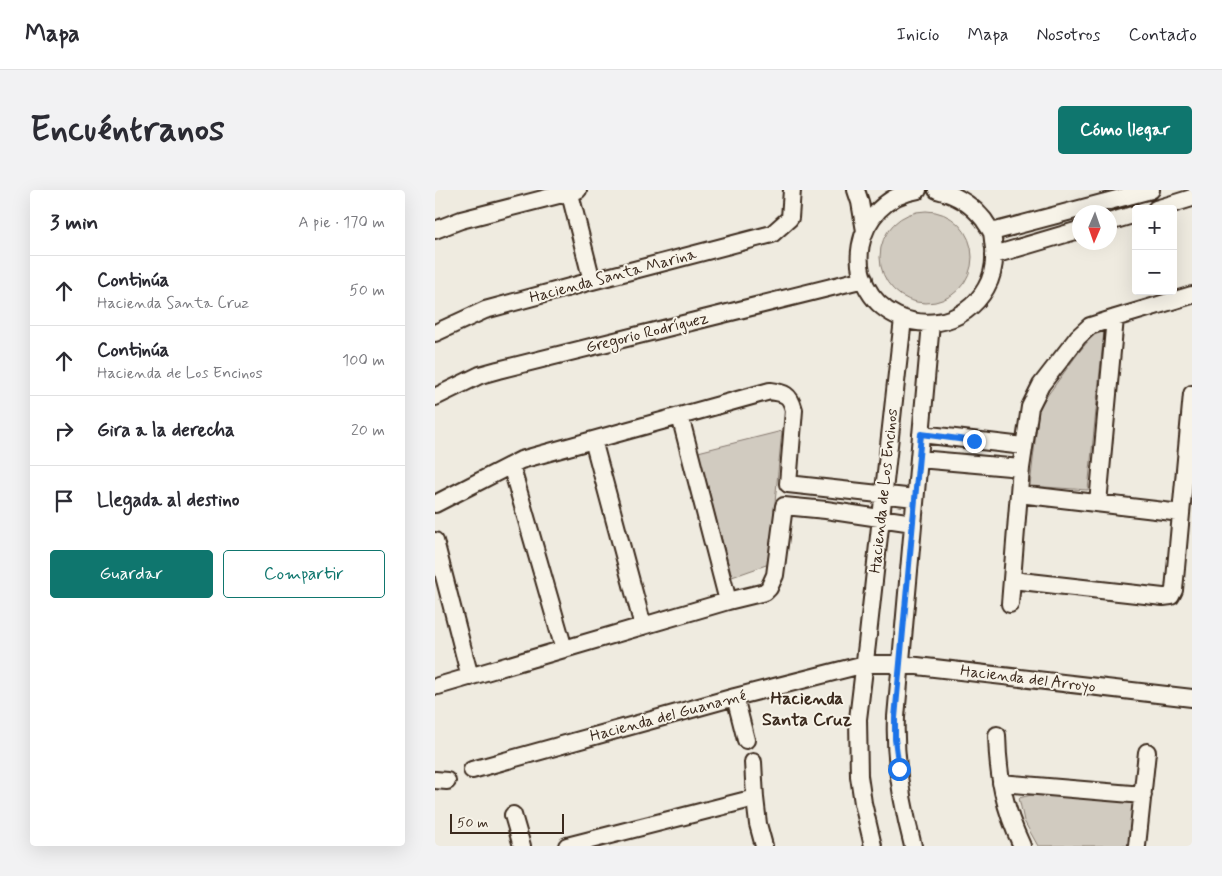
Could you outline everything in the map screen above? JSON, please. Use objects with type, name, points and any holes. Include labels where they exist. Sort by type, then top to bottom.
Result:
[{"type":"street","name":"Hacienda Santa Marina","points":[[435,333],[485,310],[772,234],[790,218],[792,190]]},
{"type":"street","points":[[856,190],[865,231]]},
{"type":"street","points":[[918,190],[898,195],[878,210],[870,220],[865,231],[859,255],[864,279],[869,290],[883,307],[903,319],[921,323],[931,323],[953,318],[973,306],[987,288],[991,277],[994,255],[991,232],[977,212],[958,197],[937,190]]},
{"type":"street","points":[[991,232],[1151,190]]},
{"type":"street","points":[[435,230],[461,220],[572,191],[592,281]]},
{"type":"street","points":[[1169,205],[1192,198]]},
{"type":"street","points":[[1117,220],[1132,215]]},
{"type":"street","points":[[994,255],[1072,232]]},
{"type":"street","name":"Gregorio Rodríguez","points":[[435,398],[480,375],[498,370],[864,279]]},
{"type":"street","points":[[1010,604],[1024,446],[1030,408],[1041,385],[1078,337],[1090,326],[1192,295]]},
{"type":"street","points":[[1098,503],[1115,318]]},
{"type":"street","name":"Hacienda de Los Encinos","points":[[865,664],[903,319]]},
{"type":"street","name":"Hacienda de Los Encinos","points":[[901,664],[931,323]]},
{"type":"street","points":[[435,504],[521,460],[770,390],[789,397],[794,410],[788,484],[915,498]]},
{"type":"street","points":[[1012,580],[1163,597],[1171,596],[1175,590],[1192,394]]},
{"type":"street","points":[[680,416],[728,601]]},
{"type":"street","points":[[921,434],[1024,446]]},
{"type":"street","points":[[593,440],[643,626]]},
{"type":"street","points":[[919,460],[1021,468]]},
{"type":"street","points":[[511,465],[564,649]]},
{"type":"street","points":[[1019,494],[1181,513]]},
{"type":"street","points":[[438,686],[728,601],[765,592],[775,575],[784,506],[826,510],[913,523]]},
{"type":"street","points":[[435,541],[470,677]]},
{"type":"street","points":[[865,664],[858,719],[859,776],[873,846]]},
{"type":"street","name":"Hacienda del Arroyo","points":[[865,664],[901,664],[1192,698]]},
{"type":"street","name":"Hacienda del Guanamé","points":[[472,770],[865,664]]},
{"type":"street","points":[[901,664],[895,718],[895,739],[902,794],[913,846]]},
{"type":"street","points":[[735,698],[746,740]]},
{"type":"street","points":[[997,735],[997,760],[1005,801],[1022,846]]},
{"type":"street","points":[[1137,846],[1147,752]]},
{"type":"street","points":[[753,762],[755,798],[764,846]]},
{"type":"street","points":[[1001,783],[1143,795]]},
{"type":"street","points":[[567,846],[755,798]]},
{"type":"street","points":[[513,815],[522,846]]},
{"type":"shaded area","points":[[926,211],[943,215],[958,225],[968,240],[972,257],[968,274],[958,289],[943,299],[926,303],[909,299],[894,289],[884,274],[880,257],[884,240],[894,225],[909,215]]},
{"type":"shaded area","points":[[1104,331],[1088,490],[1030,486],[1039,407],[1095,333]]},
{"type":"shaded area","points":[[782,431],[769,564],[732,577],[698,452]]},
{"type":"shaded area","points":[[1035,794],[1135,803],[1130,846],[1038,846],[1024,821],[1019,798]]},
{"type":"district","name":"Hacienda Santa Cruz","points":[[807,709]]},
{"type":"route","points":[[899,769],[895,739],[895,718],[921,434],[974,441]]}]
